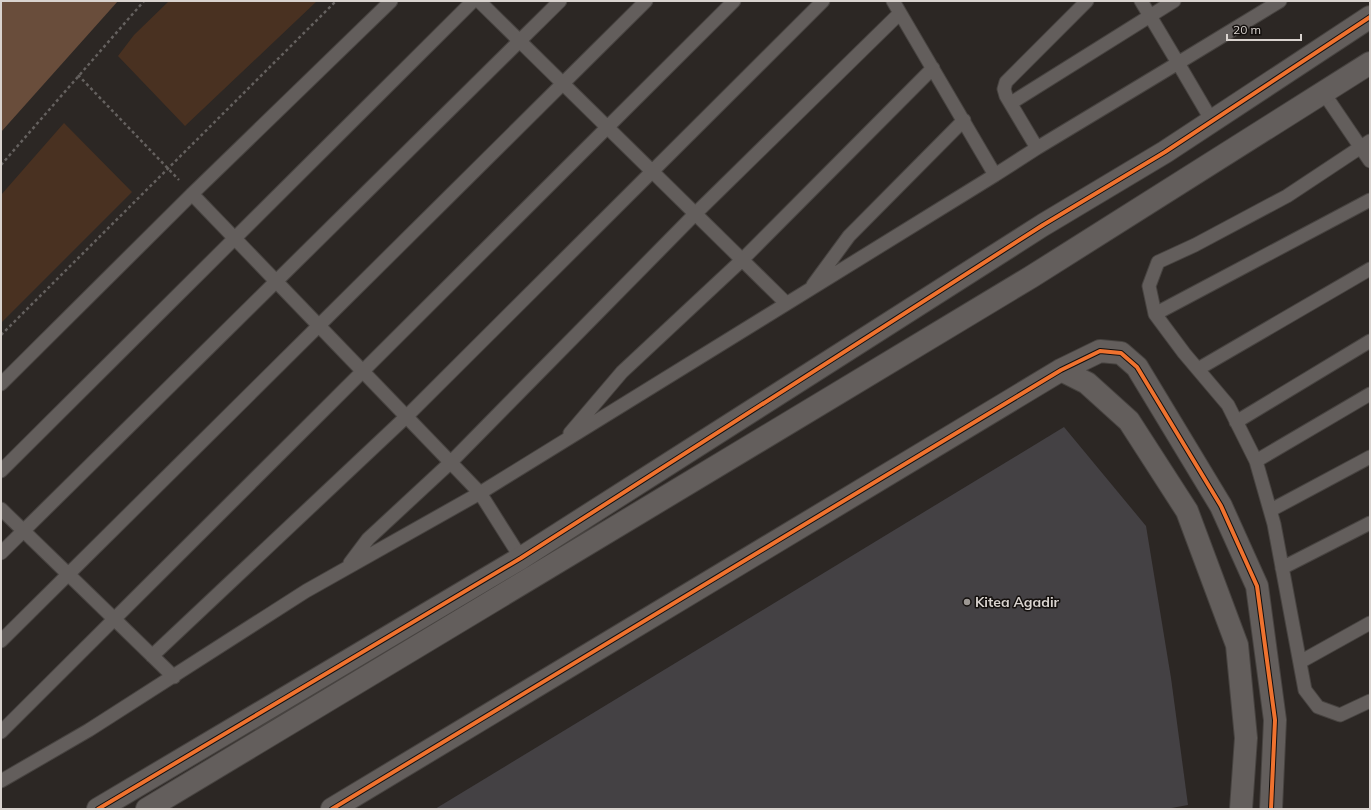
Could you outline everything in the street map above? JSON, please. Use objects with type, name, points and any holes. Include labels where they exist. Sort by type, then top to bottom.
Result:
[{"type":"street","points":[[98,809],[520,558],[1030,233],[1165,152],[1370,17]]},
{"type":"street","points":[[147,809],[1031,277],[1370,63]]},
{"type":"street","points":[[332,809],[1061,370],[1100,351],[1121,353],[1137,367],[1221,506],[1257,586],[1275,720],[1271,809]]},
{"type":"street","points":[[1061,370],[1086,383],[1129,421],[1187,511],[1237,645],[1246,738],[1241,809]]},
{"type":"lane","points":[[1,384],[192,194],[391,1]]},
{"type":"lane","points":[[1,471],[473,1]]},
{"type":"lane","points":[[479,1],[786,303]]},
{"type":"lane","points":[[1,553],[560,1]]},
{"type":"lane","points":[[1,641],[646,1]]},
{"type":"lane","points":[[1,732],[734,1]]},
{"type":"lane","points":[[152,656],[407,416],[823,1]]},
{"type":"lane","points":[[893,1],[995,175]]},
{"type":"lane","points":[[1037,148],[1004,90],[1006,82],[1087,1]]},
{"type":"lane","points":[[1141,1],[1212,121]]},
{"type":"lane","points":[[1011,103],[1174,1]]},
{"type":"lane","points":[[1,781],[89,730],[174,677],[306,591],[480,493],[1037,148],[1280,1]]},
{"type":"lane","points":[[347,568],[368,539],[451,462],[696,214],[900,13]]},
{"type":"lane","points":[[562,442],[622,372],[742,260],[933,68]]},
{"type":"lane","points":[[1323,92],[1365,144],[1370,160]]},
{"type":"lane","points":[[808,291],[849,236],[964,120]]},
{"type":"lane","points":[[1365,144],[1287,196],[1194,245],[1158,262],[1150,286],[1155,314],[1228,405],[1256,461],[1270,510],[1306,690],[1318,707],[1340,715],[1370,701]]},
{"type":"lane","points":[[192,194],[480,493],[520,558]]},
{"type":"lane","points":[[1155,314],[1370,200]]},
{"type":"lane","points":[[1198,369],[1370,269]]},
{"type":"lane","points":[[1236,422],[1370,341]]},
{"type":"lane","points":[[1256,461],[1370,394]]},
{"type":"lane","points":[[1270,510],[1370,457]]},
{"type":"lane","points":[[1,509],[174,677]]},
{"type":"lane","points":[[1282,568],[1370,523]]},
{"type":"lane","points":[[1300,662],[1370,623]]},
{"type":"path","points":[[1,165],[144,1]]},
{"type":"path","points":[[1,335],[336,1]]},
{"type":"path","points":[[78,75],[192,194]]},
{"type":"shaded area","points":[[1,1],[118,1],[1,132]]},
{"type":"shaded area","points":[[169,1],[317,1],[185,126],[118,56],[134,35]]},
{"type":"shaded area","points":[[64,123],[132,192],[1,323],[1,195]]},
{"type":"building","name":"Kitea Agadir","points":[[1064,427],[1146,526],[1171,678],[1188,805],[1166,809],[435,809]]},
{"type":"cycle path","points":[[98,809],[521,558],[1043,225],[1165,152],[1370,17]]},
{"type":"cycle path","points":[[332,809],[1061,370],[1100,351],[1121,353],[1137,367],[1221,506],[1257,586],[1275,720],[1271,809]]},
{"type":"place","name":"Kitea Agadir","points":[[967,602]]}]
